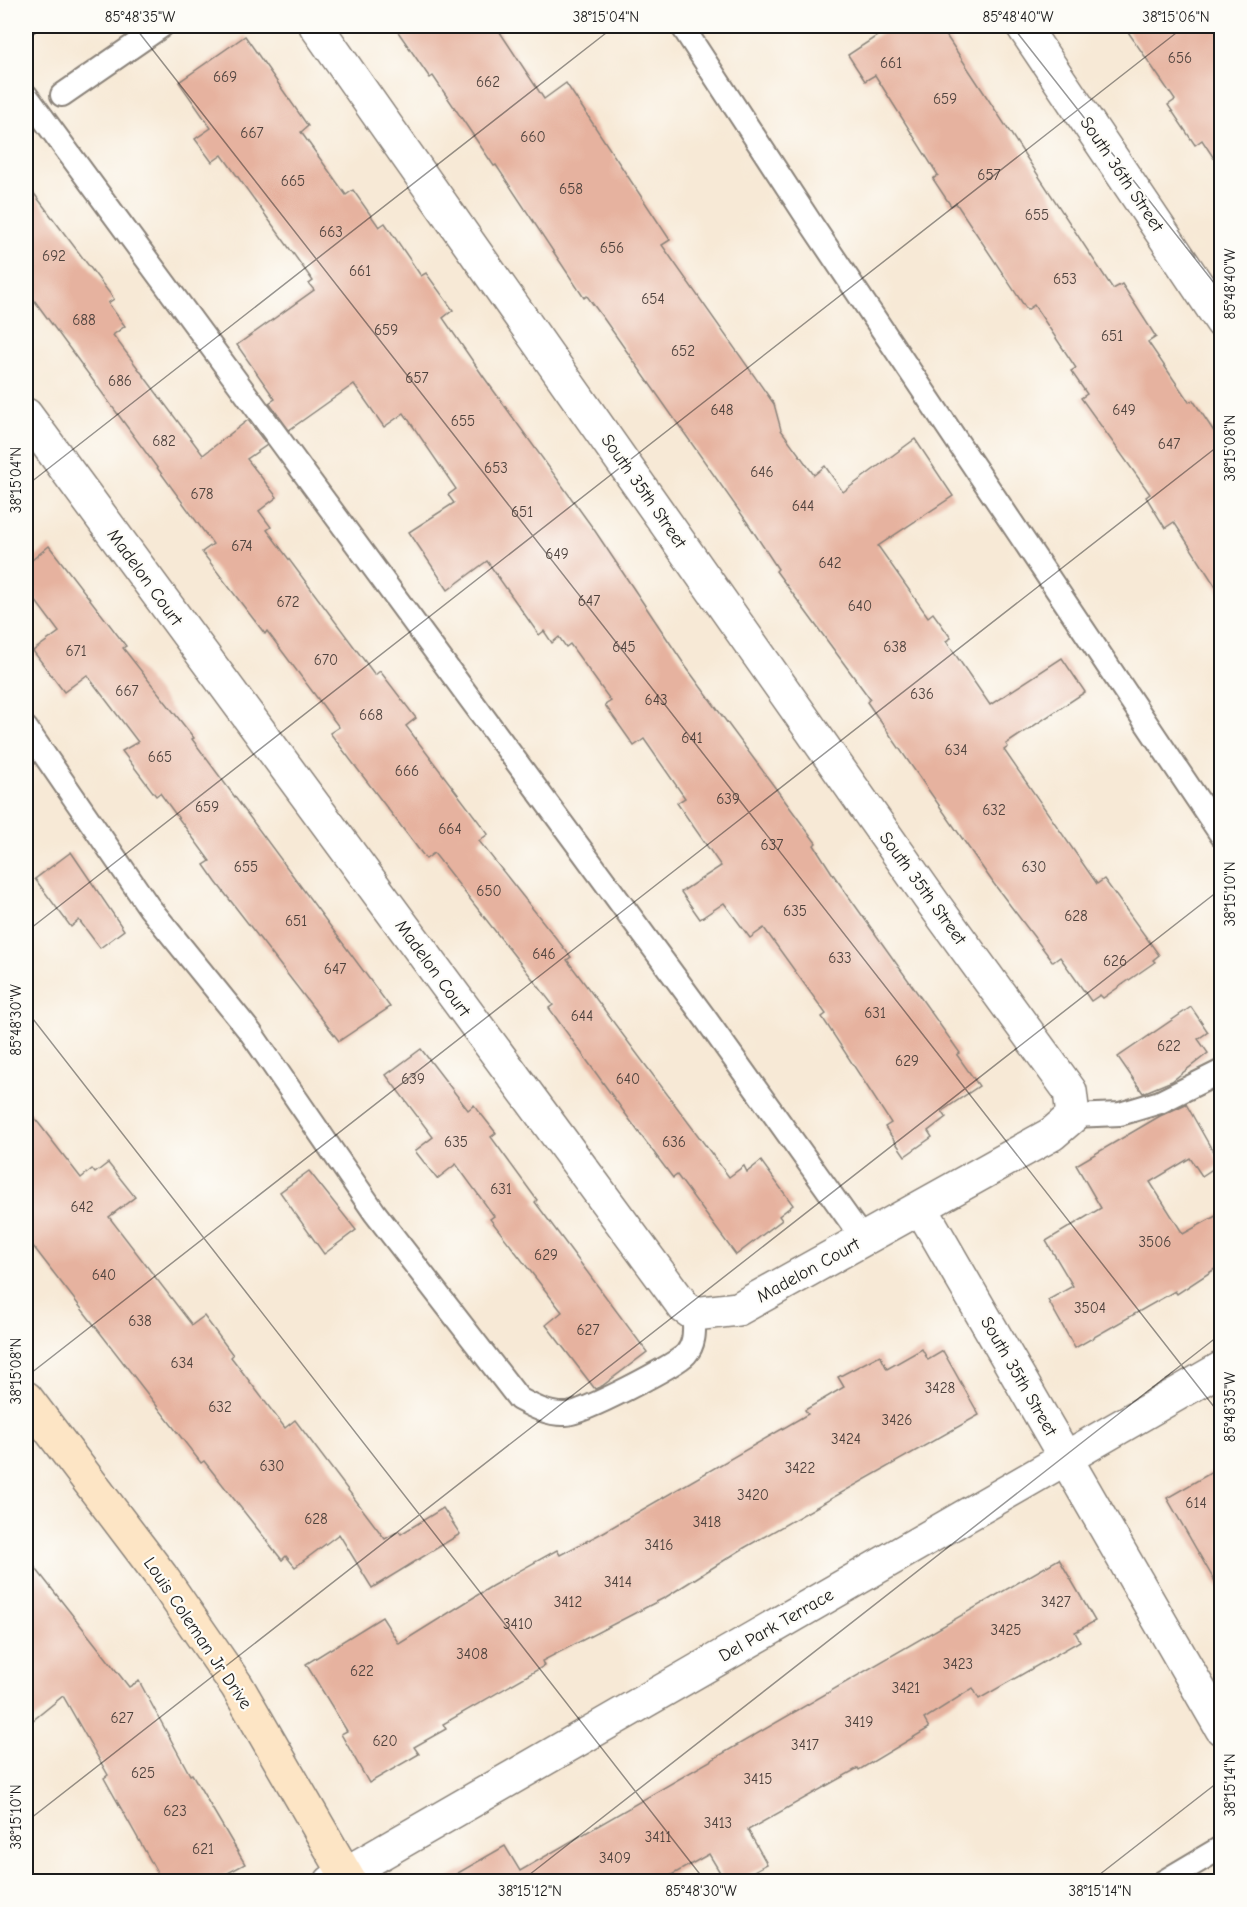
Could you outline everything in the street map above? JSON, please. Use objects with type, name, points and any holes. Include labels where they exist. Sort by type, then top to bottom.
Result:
[{"type":"street","name":"South 35th Street","points":[[316,26],[913,874],[1070,1091],[1073,1116]]},
{"type":"street","name":"South 36th Street","points":[[1023,26],[1221,322]]},
{"type":"street","name":"Madelon Court","points":[[26,415],[677,1298],[694,1314],[738,1309],[921,1208]]},
{"type":"street","points":[[921,1208],[1052,1134],[1073,1116]]},
{"type":"street","name":"South 35th Street","points":[[921,1208],[1067,1457],[1221,1729]]},
{"type":"street","name":"Del Park Terrace","points":[[342,1879],[1221,1368]]},
{"type":"street","name":"Louis Coleman Jr Drive","points":[[26,1398],[161,1576],[237,1686],[342,1879]]},
{"type":"lane","points":[[62,95],[162,26]]},
{"type":"lane","points":[[682,26],[812,225],[1221,836]]},
{"type":"lane","points":[[26,95],[698,1009],[863,1239]]},
{"type":"lane","points":[[26,728],[148,907],[251,1033],[375,1213],[519,1399],[540,1410],[568,1414],[602,1402],[686,1354],[695,1336],[694,1314]]},
{"type":"lane","points":[[1073,1116],[1120,1114],[1160,1102],[1221,1071]]},
{"type":"lane","points":[[1163,1881],[1221,1847]]},
{"type":"building","points":[[394,26],[496,26],[544,99],[566,83],[670,240],[662,245],[774,404],[781,430],[814,475],[825,466],[843,492],[915,439],[953,496],[878,546],[928,617],[933,613],[951,638],[946,641],[990,705],[1062,658],[1085,692],[1006,744],[1008,747],[1004,750],[1097,884],[1104,879],[1159,955],[1153,960],[1155,962],[1103,998],[1100,995],[1091,1001],[1060,957],[1053,962],[994,884],[867,702],[870,699],[776,571],[778,569],[747,522],[604,319],[587,296],[584,298],[496,165],[494,166],[433,76],[430,78]]},
{"type":"building","points":[[892,26],[940,26],[1113,289],[1122,284],[1156,337],[1148,342],[1189,402],[1193,400],[1221,442],[1221,595],[1174,522],[1165,528],[1146,497],[1150,494],[1081,398],[1087,394],[1071,371],[1076,368],[1034,305],[1027,310],[956,203],[951,206],[933,179],[938,175],[875,75],[865,81],[848,55]]},
{"type":"building","points":[[1124,26],[1221,26],[1221,169],[1202,140],[1195,145],[1168,105],[1175,100]]},
{"type":"building","points":[[245,36],[308,126],[301,132],[346,195],[353,190],[379,227],[385,223],[421,276],[426,273],[453,310],[443,318],[595,531],[686,667],[816,843],[814,845],[832,873],[960,1053],[957,1055],[979,1086],[942,1111],[946,1117],[928,1131],[932,1137],[905,1156],[885,1127],[891,1123],[822,1017],[826,1014],[764,928],[750,938],[724,903],[700,919],[681,892],[721,866],[677,803],[685,798],[644,739],[634,746],[605,705],[611,701],[570,644],[566,647],[559,637],[552,643],[544,631],[539,635],[487,561],[448,590],[409,532],[454,503],[448,495],[456,489],[404,413],[384,427],[354,384],[289,430],[269,403],[275,399],[237,345],[314,290],[309,284],[313,281],[222,155],[212,162],[195,139],[211,128],[179,82]]},
{"type":"building","points":[[26,183],[114,299],[108,303],[125,326],[113,335],[203,455],[248,420],[267,445],[247,459],[277,497],[259,511],[271,527],[267,530],[375,675],[380,671],[416,718],[406,726],[488,834],[479,841],[571,957],[567,960],[729,1177],[744,1166],[747,1172],[761,1161],[793,1205],[779,1216],[782,1220],[736,1255],[677,1175],[673,1178],[640,1134],[549,1008],[553,1005],[434,853],[426,859],[330,733],[339,727],[267,631],[265,634],[202,552],[213,544],[26,289]]},
{"type":"building","points":[[49,546],[126,646],[123,648],[194,738],[192,739],[390,1007],[339,1041],[216,882],[204,865],[210,861],[160,793],[156,796],[122,751],[138,742],[87,675],[64,692],[33,651],[59,632],[26,588],[26,565]]},
{"type":"building","points":[[71,852],[124,930],[100,948],[79,920],[71,927],[35,879]]},
{"type":"building","points":[[1191,1007],[1208,1032],[1198,1039],[1208,1053],[1172,1081],[1143,1093],[1118,1057]]},
{"type":"building","points":[[421,1049],[468,1110],[474,1105],[496,1133],[491,1137],[537,1200],[535,1202],[647,1352],[602,1386],[595,1389],[546,1325],[562,1312],[490,1219],[494,1216],[456,1164],[437,1179],[415,1151],[433,1137],[386,1075]]},
{"type":"building","points":[[1186,1104],[1220,1164],[1202,1176],[1190,1158],[1150,1182],[1183,1234],[1221,1213],[1221,1265],[1177,1294],[1175,1291],[1075,1348],[1048,1300],[1073,1286],[1046,1241],[1101,1208],[1076,1165],[1160,1116]]},
{"type":"building","points":[[26,1107],[81,1178],[92,1169],[95,1173],[108,1163],[135,1197],[109,1217],[192,1325],[204,1316],[233,1355],[231,1357],[285,1428],[295,1420],[385,1539],[399,1531],[401,1534],[443,1508],[460,1534],[372,1588],[339,1534],[295,1567],[286,1556],[282,1560],[204,1461],[201,1463],[26,1237]]},
{"type":"building","points":[[309,1171],[356,1230],[324,1254],[280,1192]]},
{"type":"building","points":[[922,1349],[928,1360],[943,1351],[979,1415],[744,1548],[666,1597],[542,1661],[544,1666],[443,1724],[446,1729],[414,1747],[419,1754],[369,1783],[341,1734],[347,1731],[306,1664],[382,1617],[399,1644],[492,1586],[557,1550],[560,1555],[602,1533],[808,1414],[805,1410],[844,1387],[838,1377],[880,1355],[887,1369]]},
{"type":"building","points":[[1221,1467],[1221,1592],[1167,1498]]},
{"type":"building","points":[[26,1556],[129,1687],[139,1681],[190,1775],[192,1774],[245,1864],[213,1881],[162,1881],[104,1778],[108,1775],[63,1696],[26,1726]]},
{"type":"building","points":[[1059,1559],[1095,1621],[1075,1632],[1080,1641],[979,1699],[973,1688],[924,1719],[929,1728],[859,1770],[858,1768],[748,1830],[767,1864],[736,1881],[725,1881],[709,1854],[661,1881],[444,1881],[505,1846],[520,1871]]}]
